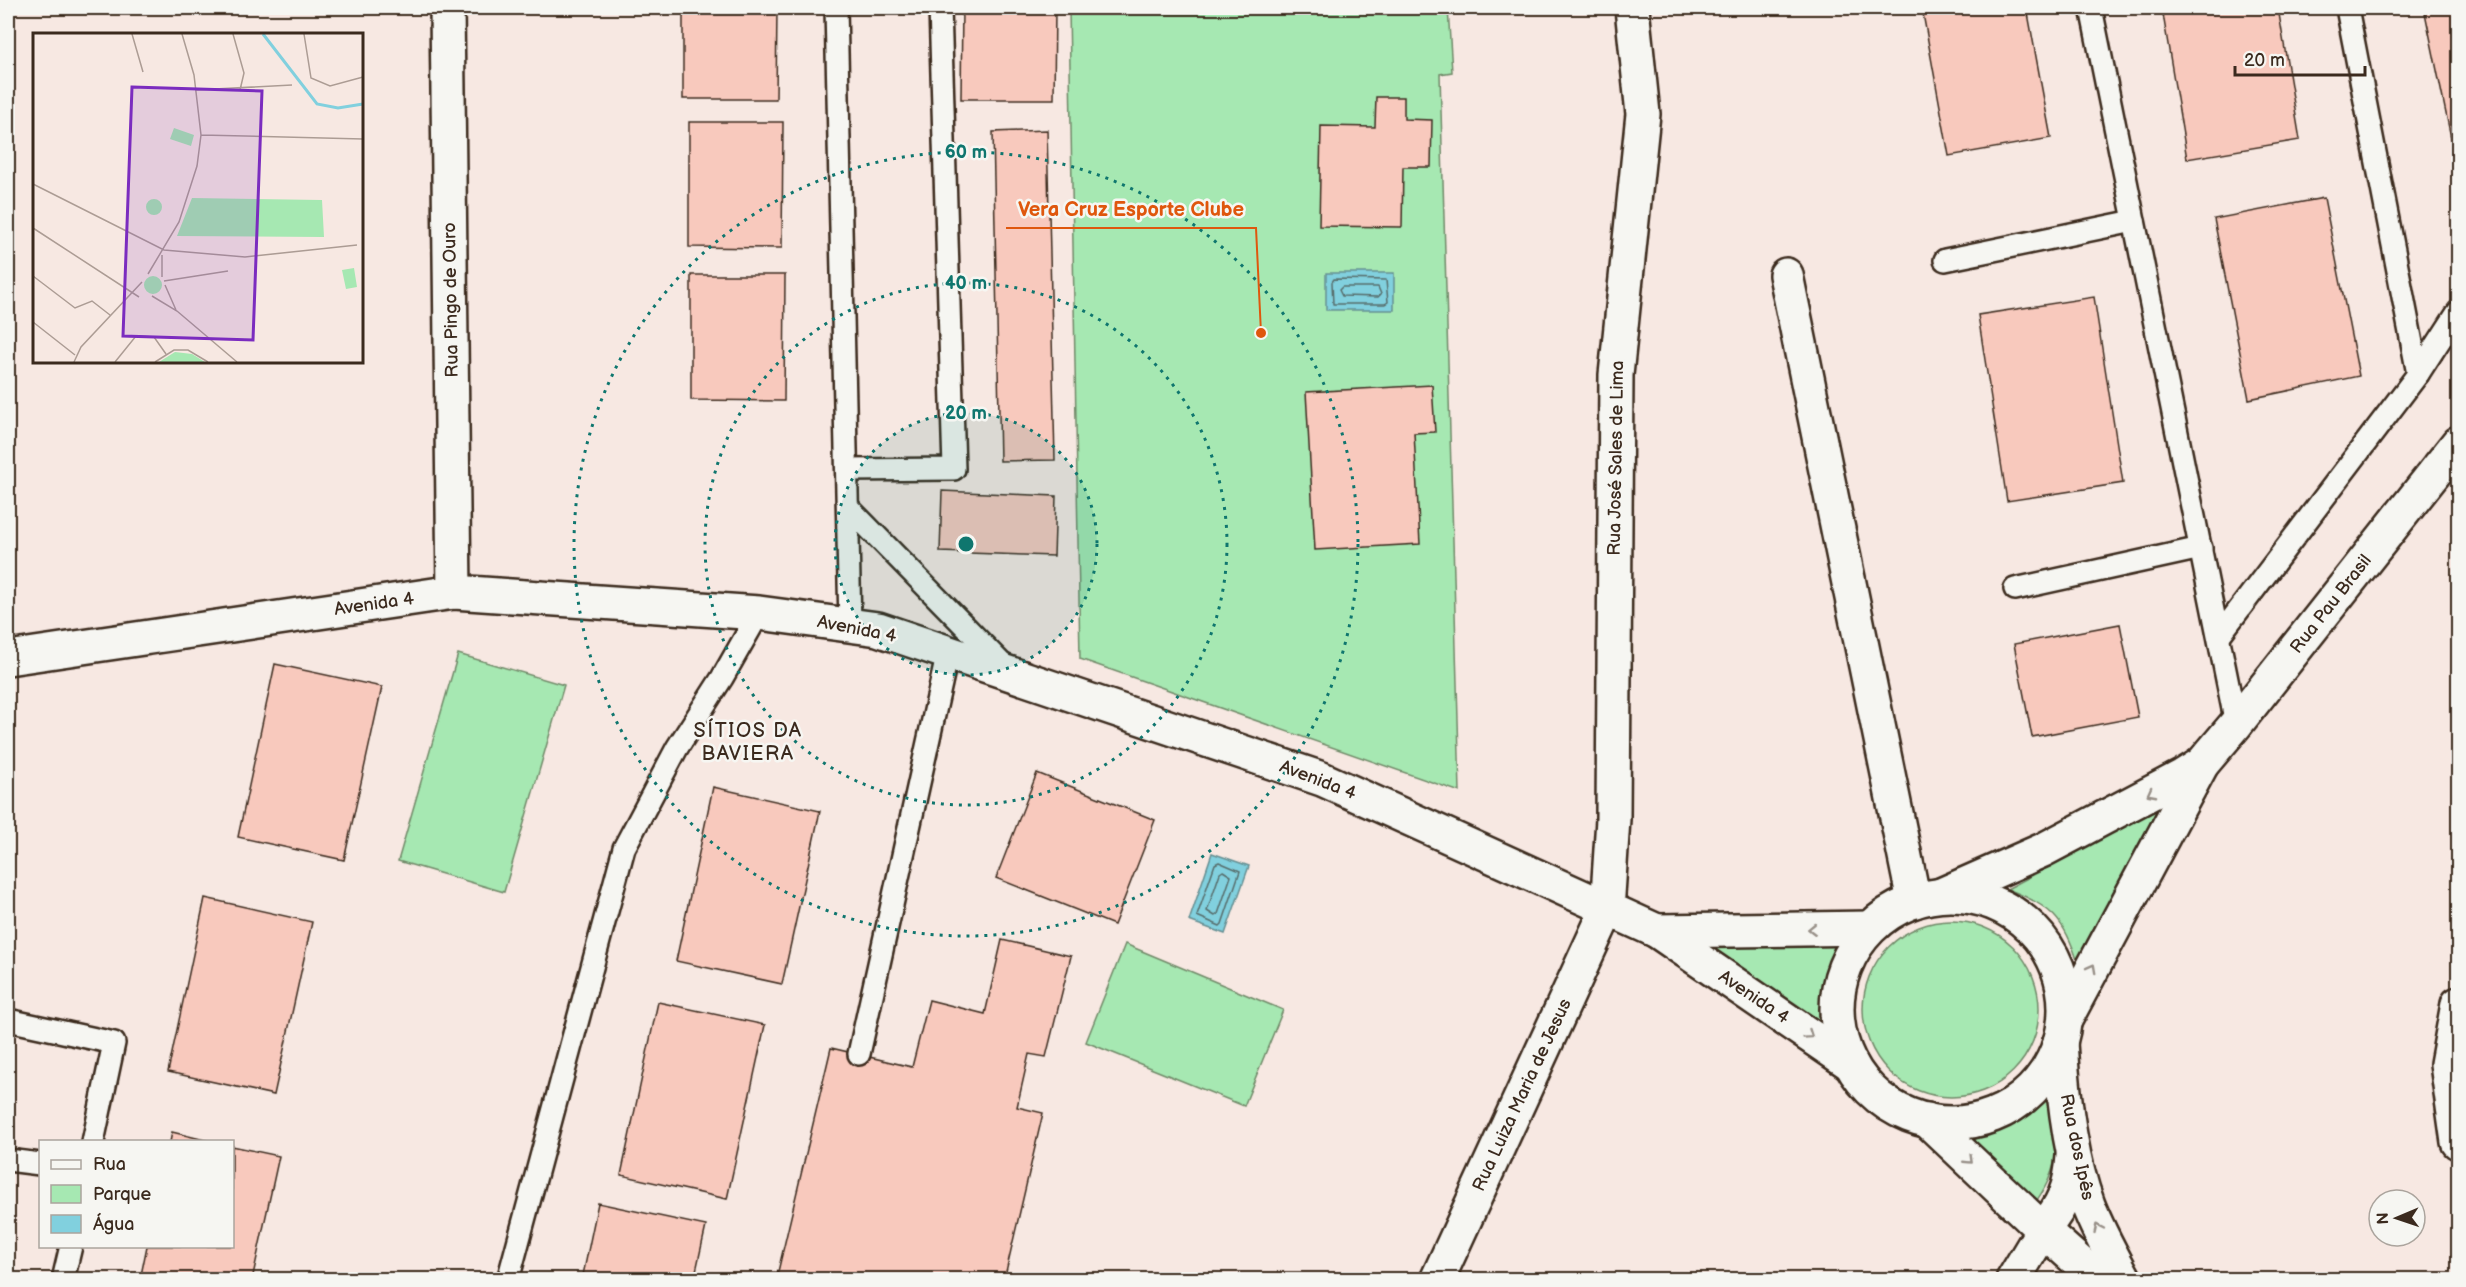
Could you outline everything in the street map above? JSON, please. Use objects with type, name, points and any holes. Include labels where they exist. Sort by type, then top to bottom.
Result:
[{"type":"street","name":"Rua Pingo de Ouro","points":[[447,8],[454,592]]},
{"type":"street","name":"Rua José Sales de Lima","points":[[1607,910],[1613,819],[1616,375],[1643,114],[1632,8]]},
{"type":"street","points":[[1785,275],[1928,898]]},
{"type":"street","name":"Rua Pau Brasil","points":[[1927,1120],[1950,1124],[1986,1118],[2018,1102],[2044,1075],[2062,1031],[2202,764],[2458,444]]},
{"type":"street","name":"Avenida 4","points":[[8,658],[454,592],[759,613],[878,629],[1322,779],[1657,931],[1851,1064]]},
{"type":"street","points":[[8,652],[8,658]]},
{"type":"street","name":"Rua Pau Brasil","points":[[1851,1064],[1840,1039],[1837,1012],[1839,984],[1848,959],[1870,928],[1882,917],[2043,850],[2202,764]]},
{"type":"street","name":"Rua dos Ipês","points":[[1928,898],[1973,896],[2004,908],[2031,927],[2051,953],[2062,984],[2062,1072],[2073,1147],[2088,1203],[2125,1280]]},
{"type":"street","name":"Rua Luiza Maria de Jesus","points":[[1437,1280],[1607,910]]},
{"type":"street","name":"Avenida 4","points":[[1657,931],[1870,928]]},
{"type":"street","points":[[2458,1004],[2447,1064],[2458,1142]]},
{"type":"street","points":[[1851,1064],[1867,1088],[1888,1105],[1913,1118],[1927,1120],[2099,1280]]},
{"type":"street","points":[[2013,1280],[2043,1230],[2060,1209],[2072,1179],[2073,1147]]},
{"type":"lane","points":[[836,8],[850,625]]},
{"type":"lane","points":[[847,470],[954,469],[940,8]]},
{"type":"lane","points":[[2091,8],[2236,724]]},
{"type":"lane","points":[[2347,8],[2418,374]]},
{"type":"lane","points":[[1946,260],[2134,221]]},
{"type":"lane","points":[[2219,636],[2418,374],[2458,312]]},
{"type":"lane","points":[[849,508],[1009,672]]},
{"type":"lane","points":[[2015,589],[2200,548]]},
{"type":"lane","points":[[508,1280],[624,849],[677,748],[722,678],[759,613]]},
{"type":"lane","points":[[859,1054],[948,652]]},
{"type":"lane","points":[[8,1020],[114,1043],[93,1140]]},
{"type":"lane","points":[[8,1160],[39,1164]]},
{"type":"lane","points":[[63,1280],[70,1248]]},
{"type":"green space","points":[[1069,8],[1448,8],[1452,72],[1440,74],[1460,792],[1080,659]]},
{"type":"green space","points":[[458,654],[564,685],[504,892],[398,861]]},
{"type":"green space","points":[[2160,808],[2078,963],[2067,935],[2054,916],[2034,901],[2007,889]]},
{"type":"green space","points":[[1951,921],[1985,928],[2000,936],[2013,947],[2024,960],[2032,975],[2039,1009],[2032,1043],[2024,1058],[2013,1071],[2000,1082],[1985,1090],[1951,1097],[1917,1090],[1902,1082],[1889,1071],[1878,1058],[1870,1043],[1863,1009],[1870,975],[1878,960],[1889,947],[1902,936],[1917,928]]},
{"type":"green space","points":[[1849,927],[1835,953],[1828,975],[1825,1027],[1666,928]]},
{"type":"green space","points":[[1125,944],[1283,1010],[1244,1106],[1086,1042]]},
{"type":"green space","points":[[2046,1089],[2056,1150],[2050,1177],[2032,1207],[1958,1138],[2006,1121]]},
{"type":"water","points":[[1326,273],[1394,273],[1394,310],[1326,310]]},
{"type":"water","points":[[1212,853],[1249,866],[1225,934],[1189,921]]},
{"type":"building","points":[[683,8],[777,8],[776,99],[683,99]]},
{"type":"building","points":[[962,8],[1055,8],[1054,99],[961,99]]},
{"type":"building","points":[[1922,8],[2027,8],[2051,138],[1949,156]]},
{"type":"building","points":[[2162,8],[2278,8],[2300,140],[2187,159]]},
{"type":"building","points":[[2424,8],[2458,8],[2458,151],[2454,152]]},
{"type":"building","points":[[1376,97],[1404,97],[1404,119],[1432,120],[1431,167],[1403,167],[1402,227],[1319,226],[1321,126],[1375,127]]},
{"type":"building","points":[[689,122],[783,122],[782,248],[689,247]]},
{"type":"building","points":[[1047,130],[1055,460],[1000,461],[993,132]]},
{"type":"building","points":[[2324,198],[2359,376],[2249,399],[2214,219]]},
{"type":"building","points":[[691,275],[785,275],[784,401],[691,400]]},
{"type":"building","points":[[2094,297],[2123,483],[2007,501],[1978,315]]},
{"type":"building","points":[[1432,385],[1435,432],[1414,433],[1420,544],[1315,550],[1306,392]]},
{"type":"building","points":[[942,491],[1056,496],[1054,556],[940,552]]},
{"type":"building","points":[[2120,624],[2138,717],[2032,737],[2014,644]]},
{"type":"building","points":[[275,664],[382,687],[344,860],[238,837]]},
{"type":"building","points":[[1037,773],[1155,820],[1114,925],[996,878]]},
{"type":"building","points":[[713,787],[820,811],[782,984],[676,961]]},
{"type":"building","points":[[205,898],[312,922],[274,1095],[168,1072]]},
{"type":"building","points":[[1002,940],[1071,956],[1046,1057],[1029,1054],[1017,1107],[1043,1113],[1004,1280],[776,1280],[831,1048],[912,1067],[929,1000],[985,1014]]},
{"type":"building","points":[[658,1002],[765,1025],[727,1199],[621,1175]]},
{"type":"building","points":[[172,1132],[205,1140],[170,1140]]},
{"type":"building","points":[[234,1146],[279,1156],[252,1280],[140,1280],[147,1248],[234,1248]]},
{"type":"building","points":[[598,1203],[706,1226],[694,1280],[582,1280]]},
{"type":"place","name":"Vera Cruz Esporte Clube","points":[[1261,333]]},
{"type":"district","name":"SÍTIOS DA BAVIERA","points":[[748,742]]}]
